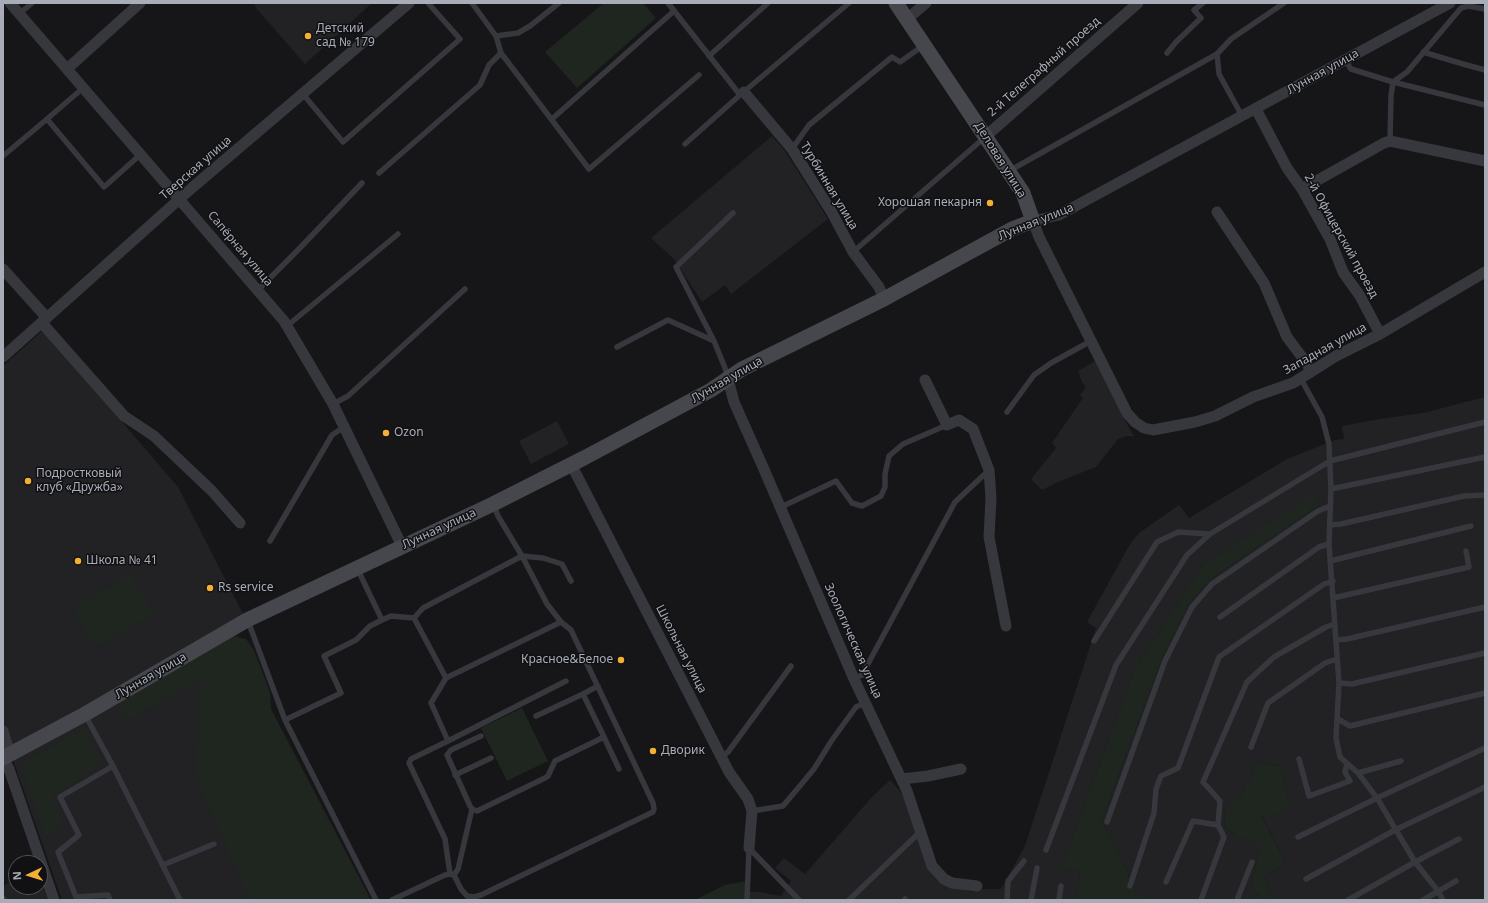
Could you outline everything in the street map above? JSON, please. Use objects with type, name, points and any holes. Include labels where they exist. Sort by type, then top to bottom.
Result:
[{"type":"street","name":"Сапёрная улица","points":[[10,3],[180,199],[287,326],[333,404],[402,546]]},
{"type":"street","points":[[67,69],[140,3]]},
{"type":"street","name":"Тверская улица","points":[[3,357],[180,199],[302,93],[409,3]]},
{"type":"street","name":"Деловая улица","points":[[896,3],[1024,193],[1039,237],[1127,413]]},
{"type":"street","points":[[906,19],[926,3]]},
{"type":"street","name":"2-й Телеграфный проезд","points":[[986,136],[1138,3]]},
{"type":"street","name":"Лунная улица","points":[[6,757],[85,714],[247,620],[493,504],[711,390],[742,369],[884,299],[1012,229],[1033,221],[1059,215],[1450,3]]},
{"type":"street","name":"Турбинная улица","points":[[742,93],[792,149],[831,211],[854,252],[879,287],[884,299]]},
{"type":"street","name":"2-й Офицерский проезд","points":[[1256,109],[1287,168],[1302,189],[1330,239],[1343,272],[1360,296],[1380,334]]},
{"type":"street","points":[[1302,189],[1390,141],[1485,160]]},
{"type":"street","points":[[1216,212],[1264,283],[1287,337],[1308,365],[1305,376]]},
{"type":"street","points":[[3,269],[44,321],[124,416],[154,436],[212,491],[240,523]]},
{"type":"street","name":"Западная улица","points":[[1127,413],[1135,422],[1144,428],[1153,430],[1215,416],[1253,397],[1305,376],[1336,356],[1380,334],[1485,272]]},
{"type":"street","name":"Зоологическая улица","points":[[728,379],[734,402],[781,507],[854,679],[902,779],[932,866],[944,879],[952,883],[977,886]]},
{"type":"street","points":[[925,380],[947,425],[959,420],[973,430],[989,470],[991,498],[989,537],[1006,626]]},
{"type":"street","name":"Школьная улица","points":[[571,464],[729,772],[748,800],[752,811]]},
{"type":"street","points":[[3,731],[9,769],[54,900]]},
{"type":"street","points":[[902,779],[928,776],[961,769]]},
{"type":"street","points":[[749,848],[752,811]]},
{"type":"lane","points":[[19,14],[32,3]]},
{"type":"lane","points":[[302,93],[343,142],[460,39],[428,3]]},
{"type":"lane","points":[[472,3],[496,36],[501,53],[589,169],[699,75]]},
{"type":"lane","points":[[496,36],[518,33],[530,26],[559,3]]},
{"type":"lane","points":[[668,3],[709,56],[742,93]]},
{"type":"lane","points":[[709,56],[768,3]]},
{"type":"lane","points":[[685,144],[742,93],[849,3]]},
{"type":"lane","points":[[1167,53],[1176,42],[1201,18],[1194,10],[1203,3]]},
{"type":"lane","points":[[1009,171],[1216,54],[1231,39],[1284,3]]},
{"type":"lane","points":[[1390,141],[1391,96],[1393,82],[1407,72],[1461,8],[1468,6],[1485,9]]},
{"type":"lane","points":[[552,119],[674,11]]},
{"type":"lane","points":[[792,149],[809,125],[892,57],[900,62],[924,45]]},
{"type":"lane","points":[[1423,52],[1485,70]]},
{"type":"lane","points":[[380,173],[480,86],[489,65],[501,53]]},
{"type":"lane","points":[[1216,54],[1219,74],[1242,116]]},
{"type":"lane","points":[[1345,60],[1351,69],[1393,82],[1485,105]]},
{"type":"lane","points":[[3,156],[83,88]]},
{"type":"lane","points":[[47,119],[104,187],[141,154]]},
{"type":"lane","points":[[854,252],[986,136]]},
{"type":"lane","points":[[258,290],[297,252],[362,183]]},
{"type":"lane","points":[[728,379],[714,341],[676,267],[733,213]]},
{"type":"lane","points":[[287,326],[398,234]]},
{"type":"lane","points":[[333,404],[348,396],[465,289]]},
{"type":"lane","points":[[617,347],[668,320],[714,341]]},
{"type":"lane","points":[[1007,412],[1034,375],[1051,362],[1091,340]]},
{"type":"lane","points":[[1305,376],[1322,417],[1329,444],[1331,489],[1329,544],[1333,581],[1339,683],[1336,738],[1340,756],[1358,773],[1377,798],[1415,862],[1438,891],[1443,900]]},
{"type":"lane","points":[[1046,850],[1116,665],[1187,555],[1210,534],[1330,461],[1485,422]]},
{"type":"lane","points":[[781,507],[836,481],[852,503],[862,506],[881,496],[885,487],[889,456],[903,444],[947,425]]},
{"type":"lane","points":[[270,541],[332,435],[344,427]]},
{"type":"lane","points":[[1331,489],[1485,457]]},
{"type":"lane","points":[[854,679],[862,675],[956,502],[989,470]]},
{"type":"lane","points":[[1330,524],[1341,524],[1464,496],[1485,495]]},
{"type":"lane","points":[[493,504],[498,516],[522,556],[547,604],[561,622],[571,630],[653,803],[654,809],[653,812],[479,896],[467,896],[452,875],[445,839],[409,763],[411,758],[448,741],[566,681]]},
{"type":"lane","points":[[1107,822],[1165,661],[1192,607],[1212,584],[1318,511],[1330,506]]},
{"type":"lane","points":[[1330,562],[1471,526]]},
{"type":"lane","points":[[1094,641],[1157,542],[1178,532],[1210,534]]},
{"type":"lane","points":[[1220,617],[1319,547],[1329,544]]},
{"type":"lane","points":[[1333,598],[1469,566],[1466,551]]},
{"type":"lane","points":[[414,618],[423,608],[522,556],[543,558],[562,564],[571,581]]},
{"type":"lane","points":[[357,568],[382,620]]},
{"type":"lane","points":[[1130,886],[1154,813],[1156,789],[1161,776],[1178,768],[1219,657],[1324,584],[1333,581]]},
{"type":"lane","points":[[1337,640],[1347,639],[1485,606]]},
{"type":"lane","points":[[285,720],[341,693],[324,656],[356,640],[370,626],[391,616],[414,618]]},
{"type":"lane","points":[[414,618],[446,678]]},
{"type":"lane","points":[[247,620],[285,720],[376,900]]},
{"type":"lane","points":[[448,741],[431,703],[446,678],[561,622]]},
{"type":"lane","points":[[1201,900],[1224,837],[1218,825],[1220,801],[1203,782],[1247,682],[1274,656],[1326,627],[1335,624]]},
{"type":"lane","points":[[1339,683],[1352,684],[1485,653]]},
{"type":"lane","points":[[1252,747],[1268,703],[1326,663],[1337,659]]},
{"type":"lane","points":[[722,757],[728,752],[792,666]]},
{"type":"lane","points":[[536,716],[598,686]]},
{"type":"lane","points":[[1338,719],[1350,726],[1485,693]]},
{"type":"lane","points":[[583,694],[620,769]]},
{"type":"lane","points":[[752,811],[783,806],[814,769],[832,740],[856,707],[865,703]]},
{"type":"lane","points":[[85,714],[113,766],[180,900]]},
{"type":"lane","points":[[392,900],[445,875],[452,875],[458,869],[472,809],[447,758],[448,752],[481,736]]},
{"type":"lane","points":[[472,809],[476,811],[480,810],[545,778],[548,776],[555,760],[604,736]]},
{"type":"lane","points":[[1298,837],[1377,798],[1485,748]]},
{"type":"lane","points":[[455,775],[491,758]]},
{"type":"lane","points":[[1299,759],[1309,796],[1350,781],[1345,772],[1347,764]]},
{"type":"lane","points":[[1358,773],[1401,761]]},
{"type":"lane","points":[[110,900],[108,894],[76,897],[58,852],[80,835],[60,797],[113,766]]},
{"type":"lane","points":[[1306,879],[1395,830],[1485,787]]},
{"type":"lane","points":[[1166,882],[1193,821],[1218,825]]},
{"type":"lane","points":[[849,900],[920,832]]},
{"type":"lane","points":[[1348,900],[1459,839]]},
{"type":"lane","points":[[163,865],[214,844]]},
{"type":"lane","points":[[747,900],[749,848]]},
{"type":"lane","points":[[749,848],[799,900]]},
{"type":"lane","points":[[1007,900],[1008,881],[1024,861]]},
{"type":"lane","points":[[1237,900],[1252,862]]},
{"type":"lane","points":[[1031,900],[1037,868]]},
{"type":"lane","points":[[1422,900],[1456,881]]},
{"type":"lane","points":[[1059,900],[1061,886]]},
{"type":"shaded area","name":"Детский сад № 179","points":[[254,3],[372,3],[305,64],[256,8]]},
{"type":"shaded area","points":[[604,3],[643,3],[656,18],[577,88],[545,52]]},
{"type":"shaded area","points":[[772,136],[785,151],[828,219],[731,294],[725,285],[702,302],[674,259],[651,238]]},
{"type":"shaded area","name":"Школа № 41","points":[[43,330],[178,487],[243,614],[3,753],[3,366]]},
{"type":"shaded area","points":[[1095,361],[1134,436],[1127,436],[1118,439],[1096,467],[1060,481],[1042,490],[1031,479],[1056,448],[1052,443],[1083,398],[1080,395],[1086,387],[1082,382],[1078,371]]},
{"type":"shaded area","points":[[1485,397],[1485,900],[1271,900],[1273,897],[1263,877],[1286,864],[1262,816],[1291,810],[1281,766],[1258,762],[1240,796],[1236,798],[1225,810],[1225,825],[1230,831],[1235,836],[1254,843],[1259,848],[1250,890],[1259,894],[1256,900],[1156,900],[1136,892],[1110,834],[1101,822],[1161,661],[1188,605],[1208,581],[1319,505],[1202,566],[1134,670],[1064,860],[1059,865],[1080,872],[1076,900],[699,900],[748,892],[759,892],[781,896],[791,881],[775,868],[784,858],[805,874],[871,798],[890,780],[901,792],[908,803],[929,867],[948,883],[971,892],[980,889],[1001,889],[1025,846],[1096,628],[1087,622],[1130,544],[1139,533],[1179,505],[1189,518],[1287,459],[1335,440],[1344,439],[1342,426],[1423,413]]},
{"type":"shaded area","points":[[557,421],[569,444],[531,464],[519,441]]},
{"type":"shaded area","points":[[1314,494],[1319,505],[1208,581],[1188,605],[1161,661],[1101,822],[1110,834],[1136,892],[1156,900],[1076,900],[1080,872],[1058,866],[1064,860],[1134,670],[1202,566]]},
{"type":"shaded area","points":[[130,574],[153,614],[96,647],[73,608]]},
{"type":"shaded area","points":[[234,636],[246,639],[254,650],[270,692],[271,709],[371,900],[250,900],[196,776],[200,679],[128,720],[117,701]]},
{"type":"shaded area","points":[[205,652],[338,900],[62,900],[48,860],[48,855],[46,855],[13,760]]},
{"type":"shaded area","points":[[522,708],[548,761],[507,781],[481,728]]},
{"type":"shaded area","points":[[84,728],[103,762],[52,796],[64,826],[45,837],[21,765]]},
{"type":"shaded area","points":[[1258,762],[1281,766],[1291,810],[1262,817],[1286,864],[1263,877],[1273,897],[1271,900],[1256,900],[1259,894],[1250,890],[1259,848],[1254,843],[1235,836],[1225,825],[1224,818],[1225,810],[1236,798],[1240,796]]},
{"type":"shaded area","points":[[747,881],[744,900],[695,900],[725,885]]},
{"type":"shaded area","points":[[8,883],[8,895],[46,895],[48,900],[3,900],[3,886]]},
{"type":"place","name":"Детский сад № 179","points":[[308,36]]},
{"type":"place","name":"Хорошая пекарня","points":[[990,203]]},
{"type":"place","name":"Ozon","points":[[386,433]]},
{"type":"place","name":"Подростковый клуб «Дружба»","points":[[28,481]]},
{"type":"place","name":"Школа № 41","points":[[78,561]]},
{"type":"place","name":"Rs service","points":[[210,588]]},
{"type":"place","name":"Красное&Белое","points":[[621,660]]},
{"type":"place","name":"Дворик","points":[[653,751]]}]
